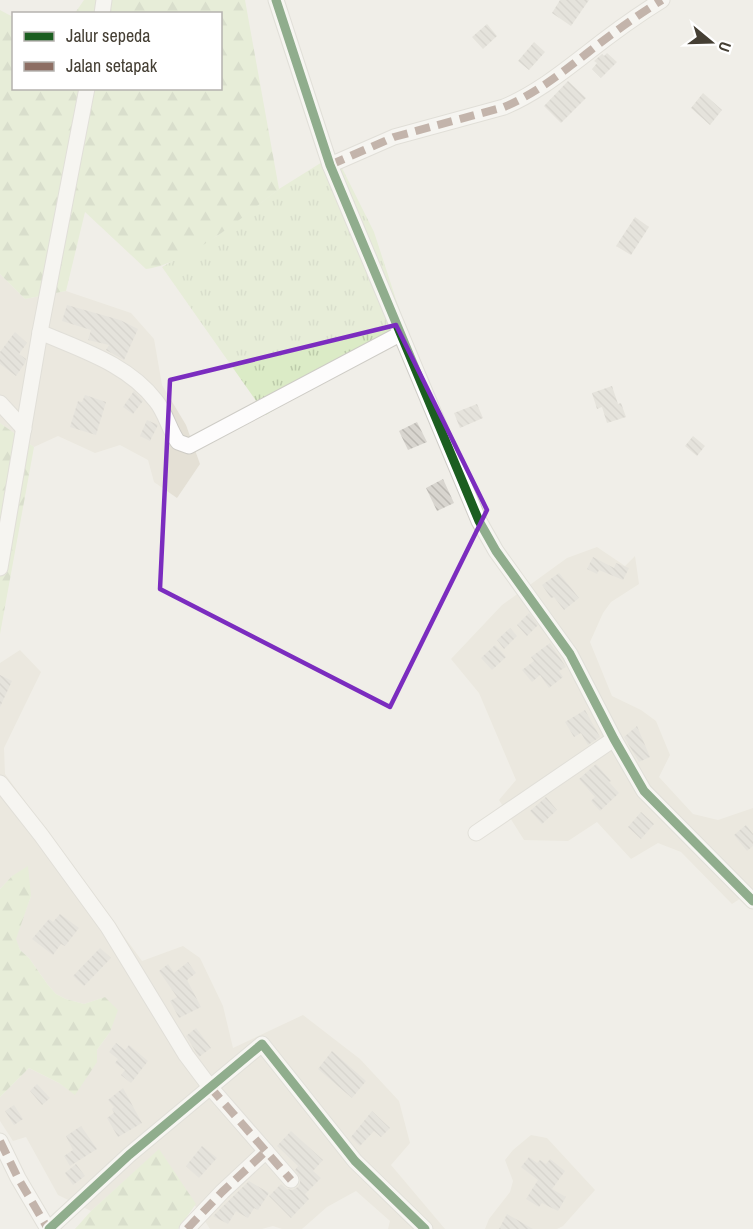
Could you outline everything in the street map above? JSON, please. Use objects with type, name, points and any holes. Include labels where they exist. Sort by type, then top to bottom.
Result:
[{"type":"street","points":[[276,0],[330,165],[479,521],[496,551],[570,654],[635,777],[652,800],[750,891]]},
{"type":"street","points":[[330,165],[394,137],[517,102],[552,80],[603,40],[662,0]]},
{"type":"street","points":[[0,568],[40,332],[87,90]]},
{"type":"street","points":[[40,332],[110,363],[126,373],[155,399],[178,442],[189,446],[400,334]]},
{"type":"street","points":[[0,403],[24,429]]},
{"type":"street","points":[[476,833],[614,739]]},
{"type":"street","points":[[0,783],[108,927],[180,1046],[210,1087],[291,1180]]},
{"type":"street","points":[[0,1141],[18,1178],[49,1229],[129,1155],[262,1044],[355,1161],[424,1229]]},
{"type":"street","points":[[187,1229],[266,1151]]},
{"type":"highlighted area","points":[[396,325],[487,510],[390,707],[160,589],[170,380]]},
{"type":"shaded area","points":[[0,274],[25,299],[66,291],[131,313],[154,339],[162,385],[186,425],[200,464],[177,498],[154,482],[148,460],[120,445],[95,453],[58,436],[34,447],[0,423]]},
{"type":"shaded area","points":[[597,547],[625,566],[635,556],[639,584],[611,602],[603,613],[590,642],[612,696],[641,710],[656,721],[670,755],[659,777],[693,814],[718,820],[753,808],[753,890],[732,904],[681,852],[658,843],[631,859],[597,822],[568,841],[524,840],[499,800],[516,780],[479,693],[451,659],[502,605],[567,558]]},
{"type":"shaded area","points":[[20,650],[41,672],[4,748],[5,774],[142,961],[183,946],[200,958],[223,1006],[233,1048],[303,1015],[360,1059],[399,1101],[410,1143],[391,1165],[445,1229],[388,1229],[390,1221],[356,1191],[327,1207],[302,1229],[282,1229],[273,1226],[262,1229],[210,1229],[159,1150],[91,1211],[58,1195],[26,1137],[13,1141],[0,1121],[0,1097],[29,1068],[75,1094],[97,1050],[110,1032],[105,997],[84,1004],[56,994],[29,958],[20,950],[15,939],[31,896],[12,876],[0,889],[0,663]]},
{"type":"shaded area","points":[[531,1135],[547,1138],[595,1190],[563,1226],[557,1229],[485,1229],[489,1219],[510,1192],[513,1181],[505,1160]]},
{"type":"green space","points":[[84,0],[245,0],[279,189],[198,248],[180,258],[146,269],[85,212],[66,291],[25,299],[0,274],[0,10],[12,16],[12,90],[222,90],[222,12],[76,12]]},
{"type":"green space","points":[[335,154],[374,232],[405,327],[266,415],[162,267],[217,236],[279,189]]},
{"type":"green space","points":[[0,423],[34,447],[0,634]]},
{"type":"green space","points":[[28,866],[31,896],[16,939],[20,950],[29,958],[56,994],[84,1004],[105,997],[118,1010],[110,1032],[97,1050],[97,1062],[75,1095],[59,1083],[29,1068],[0,1097],[0,889],[12,876]]},
{"type":"green space","points":[[159,1149],[196,1204],[178,1229],[75,1229],[91,1211]]},
{"type":"building","points":[[560,0],[589,0],[571,26],[552,13]]},
{"type":"building","points":[[487,24],[497,36],[483,49],[472,37]]},
{"type":"building","points":[[534,42],[545,52],[529,70],[518,61]]},
{"type":"building","points":[[607,53],[617,62],[601,78],[592,69],[597,63],[594,61]]},
{"type":"building","points":[[568,81],[586,98],[561,123],[544,106]]},
{"type":"building","points":[[703,93],[722,110],[710,125],[691,108]]},
{"type":"building","points":[[635,217],[649,227],[631,255],[616,246]]},
{"type":"building","points":[[67,305],[120,320],[138,329],[124,360],[106,350],[109,345],[88,340],[91,330],[62,321]]},
{"type":"building","points":[[15,332],[27,343],[19,354],[26,359],[25,363],[16,376],[0,364],[0,352]]},
{"type":"building","points":[[612,386],[618,404],[621,403],[626,417],[607,423],[602,407],[597,409],[592,393]]},
{"type":"building","points":[[134,391],[143,401],[133,414],[123,407]]},
{"type":"building","points":[[85,395],[106,402],[96,435],[70,427],[78,401],[82,402]]},
{"type":"building","points":[[477,404],[483,418],[460,428],[454,413]]},
{"type":"building","points":[[147,420],[158,425],[150,441],[140,436]]},
{"type":"building","points":[[417,422],[427,442],[408,450],[399,431]]},
{"type":"building","points":[[693,436],[705,446],[697,456],[685,446]]},
{"type":"building","points":[[443,479],[454,503],[437,511],[426,488]]},
{"type":"building","points":[[593,557],[614,568],[616,563],[629,568],[623,580],[599,570],[597,574],[587,569]]},
{"type":"building","points":[[559,573],[579,598],[564,610],[554,597],[551,598],[542,585]]},
{"type":"building","points":[[529,613],[538,625],[527,636],[517,625]]},
{"type":"building","points":[[510,628],[517,636],[504,649],[497,640]]},
{"type":"building","points":[[550,643],[566,667],[559,671],[563,677],[549,688],[540,675],[532,682],[522,670],[534,661],[531,657]]},
{"type":"building","points":[[495,645],[506,657],[492,670],[481,658]]},
{"type":"building","points":[[0,675],[12,681],[0,707]]},
{"type":"building","points":[[585,710],[600,737],[588,745],[581,733],[574,737],[565,722]]},
{"type":"building","points":[[637,726],[650,757],[639,762],[624,737]]},
{"type":"building","points":[[596,764],[619,793],[600,811],[591,801],[595,797],[579,779]]},
{"type":"building","points":[[546,797],[557,810],[542,824],[530,811]]},
{"type":"building","points":[[641,812],[654,824],[641,839],[628,827]]},
{"type":"building","points":[[746,825],[753,834],[753,846],[747,851],[734,835]]},
{"type":"building","points":[[60,914],[79,928],[65,946],[61,944],[53,955],[32,939],[49,919],[53,922]]},
{"type":"building","points":[[100,948],[111,958],[84,986],[73,976]]},
{"type":"building","points":[[188,962],[196,973],[187,980],[201,1007],[179,1018],[170,1001],[177,997],[159,971],[168,964],[174,973]]},
{"type":"building","points":[[196,1028],[211,1048],[199,1057],[186,1036]]},
{"type":"building","points":[[116,1043],[125,1050],[129,1045],[148,1061],[131,1083],[121,1075],[125,1070],[115,1063],[118,1059],[109,1052]]},
{"type":"building","points":[[332,1051],[366,1081],[352,1098],[318,1069]]},
{"type":"building","points":[[37,1084],[50,1098],[42,1105],[30,1091]]},
{"type":"building","points":[[123,1088],[142,1123],[118,1137],[107,1118],[114,1113],[112,1109],[114,1107],[108,1100]]},
{"type":"building","points":[[14,1105],[23,1119],[14,1125],[5,1111]]},
{"type":"building","points":[[372,1111],[390,1128],[381,1137],[374,1131],[360,1146],[351,1137]]},
{"type":"building","points":[[81,1126],[97,1149],[70,1166],[64,1156],[73,1150],[66,1136]]},
{"type":"building","points":[[291,1131],[323,1160],[313,1171],[321,1178],[305,1194],[309,1199],[291,1218],[269,1196],[281,1184],[292,1190],[300,1183],[295,1170],[298,1166],[277,1146]]},
{"type":"building","points":[[202,1146],[217,1158],[199,1178],[186,1166]]},
{"type":"building","points":[[529,1157],[537,1163],[540,1160],[546,1164],[550,1159],[565,1171],[552,1189],[566,1197],[558,1211],[542,1203],[539,1207],[526,1199],[538,1180],[521,1167]]},
{"type":"building","points":[[76,1164],[85,1176],[73,1185],[65,1173]]},
{"type":"building","points":[[249,1181],[269,1193],[258,1210],[254,1208],[248,1218],[236,1211],[228,1224],[213,1216]]},
{"type":"building","points":[[507,1214],[533,1229],[499,1229]]},
{"type":"marked path","points":[[330,165],[394,137],[515,102],[547,83],[662,0]]},
{"type":"marked path","points":[[210,1087],[291,1180]]},
{"type":"marked path","points":[[0,1141],[18,1178],[48,1229]]},
{"type":"marked path","points":[[187,1229],[266,1151]]},
{"type":"cycle path","points":[[276,0],[330,165],[479,521],[496,551],[570,654],[644,791],[753,901]]},
{"type":"cycle path","points":[[49,1229],[129,1155],[262,1044],[355,1161],[425,1229]]}]
